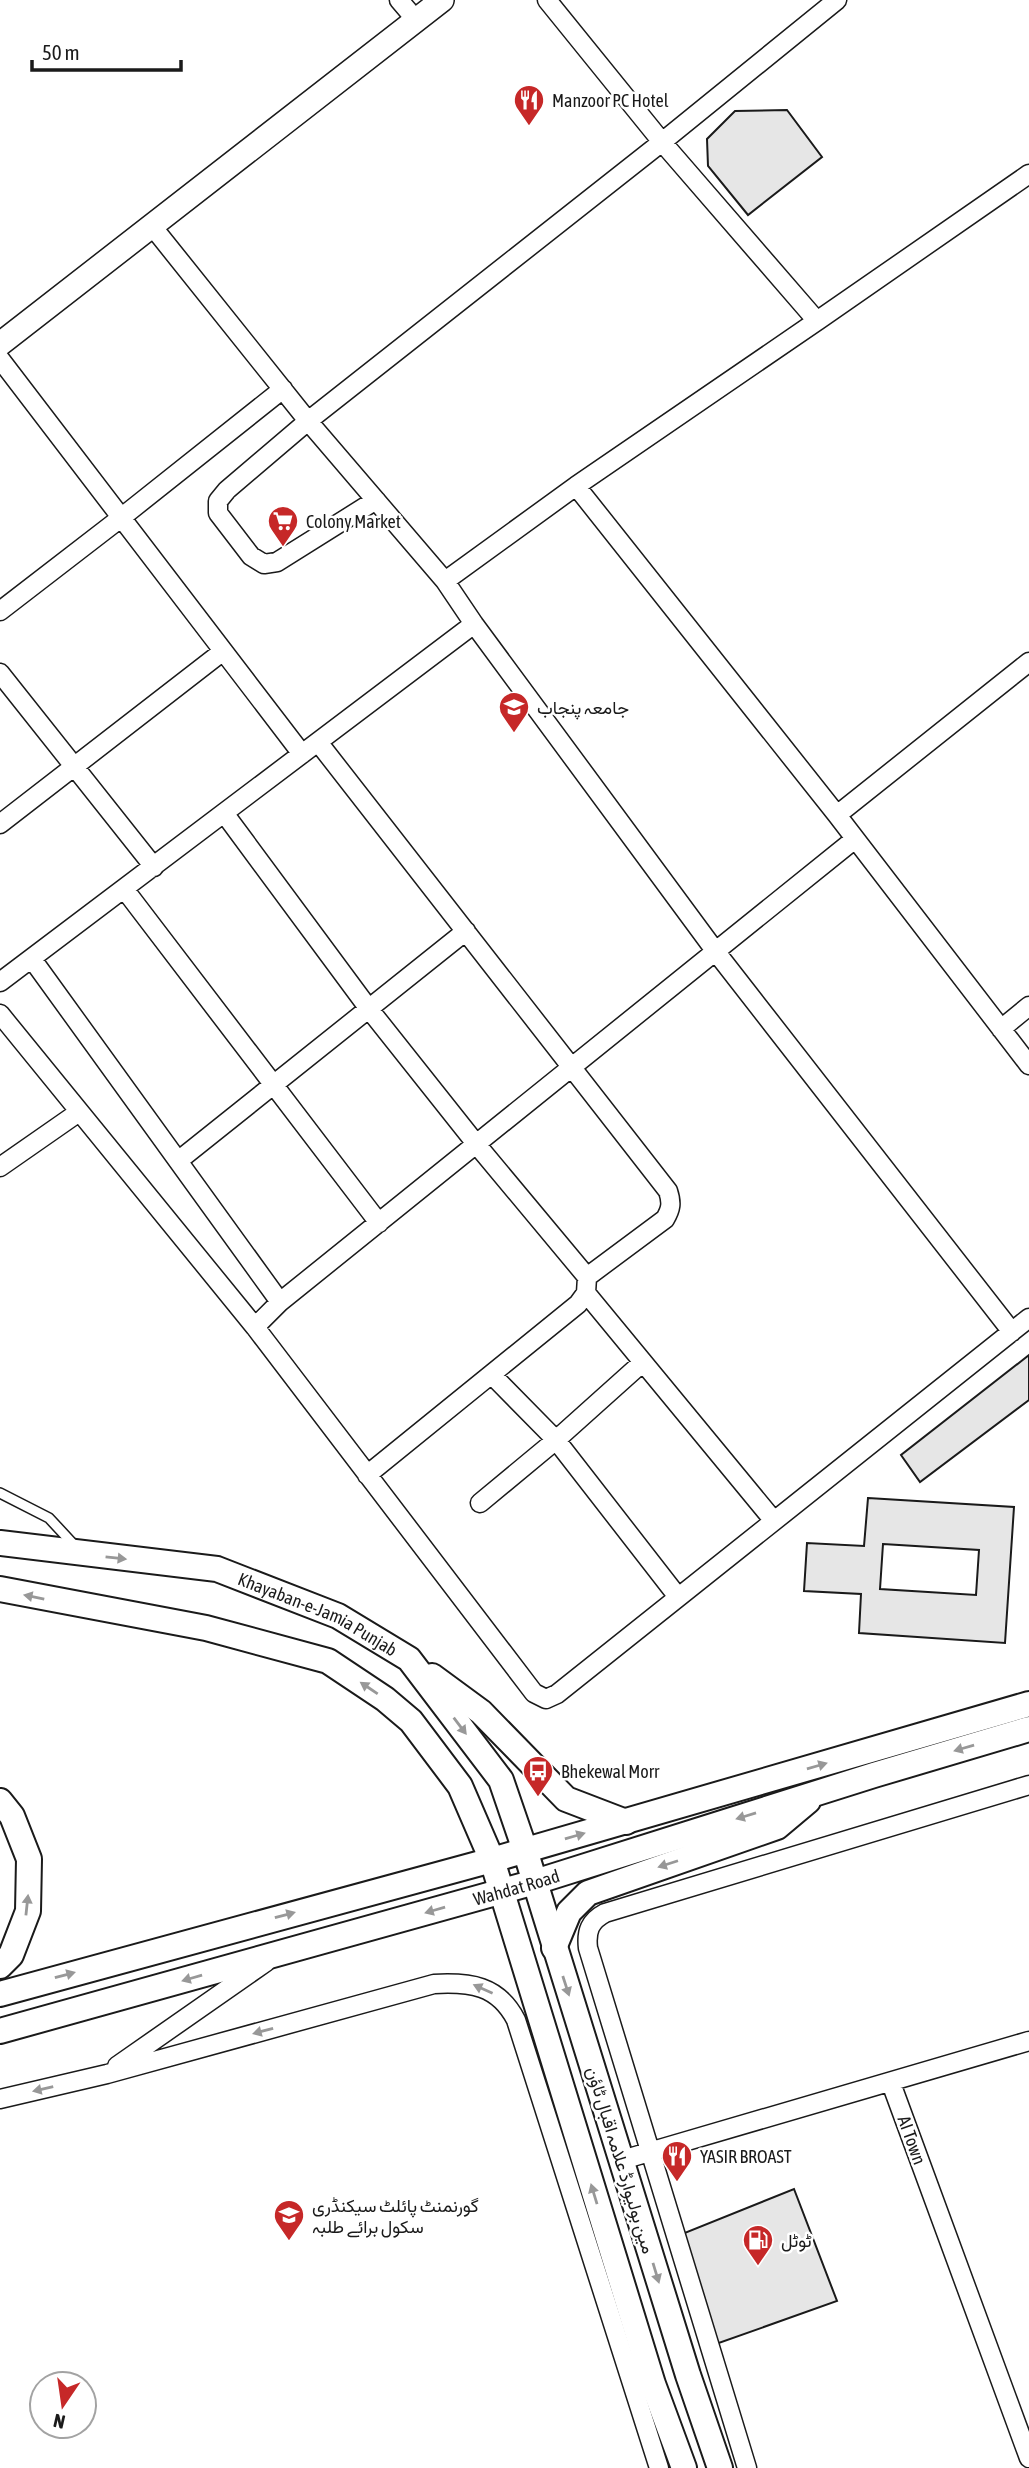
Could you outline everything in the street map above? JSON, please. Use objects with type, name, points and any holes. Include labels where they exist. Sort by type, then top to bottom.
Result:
[{"type":"main road","name":"Khayaban-e-Jamia Punjab","points":[[0,1543],[217,1569],[338,1615],[409,1659],[501,1780],[525,1850]]},
{"type":"main road","points":[[0,1590],[206,1628],[328,1661],[385,1699],[411,1721],[460,1786],[492,1860]]},
{"type":"main road","points":[[409,1659],[481,1712],[566,1799],[626,1822]]},
{"type":"main road","name":"Wahdat Road","points":[[0,1994],[492,1860],[1029,1704]]},
{"type":"main road","name":"Wahdat Road","points":[[0,2031],[535,1882],[1029,1729]]},
{"type":"main road","points":[[554,1948],[569,1912],[588,1893],[778,1827],[816,1794]]},
{"type":"main road","points":[[0,1801],[12,1816],[29,1859],[28,1911],[11,1955],[0,1966]]},
{"type":"main road","name":"مین بولیوارڈ علامہ اقبال ٹاؤن","points":[[525,1850],[688,2375],[720,2468]]},
{"type":"main road","name":"مین بولیوارڈ علامہ اقبال ٹاؤن","points":[[492,1860],[547,2084],[684,2468]]},
{"type":"main road","points":[[653,2384],[688,2375]]},
{"type":"street","points":[[399,0],[416,20]]},
{"type":"street","points":[[0,344],[442,0]]},
{"type":"street","points":[[547,0],[662,142],[817,321]]},
{"type":"street","points":[[376,500],[276,562],[264,564],[251,556],[218,513],[218,501],[227,490],[308,421],[662,142],[837,0]]},
{"type":"street","points":[[445,581],[576,486],[1029,174]]},
{"type":"street","points":[[152,226],[308,421],[445,581],[716,952],[1012,1332]]},
{"type":"street","points":[[0,359],[302,754]]},
{"type":"street","points":[[0,611],[283,389]]},
{"type":"street","points":[[576,486],[837,815],[1029,1065]]},
{"type":"street","points":[[0,982],[474,624]]},
{"type":"street","points":[[0,824],[222,652]]},
{"type":"street","points":[[837,815],[1029,662]]},
{"type":"street","points":[[0,673],[154,867]]},
{"type":"street","points":[[318,742],[572,1066],[668,1191],[671,1201],[665,1219],[586,1285],[578,1304],[367,1475]]},
{"type":"street","points":[[224,813],[369,1009],[586,1285],[643,1362],[774,1521]]},
{"type":"street","points":[[255,1327],[280,1302],[855,839]]},
{"type":"street","points":[[125,890],[379,1223]]},
{"type":"street","points":[[178,1161],[466,931]]},
{"type":"street","points":[[32,959],[280,1302]]},
{"type":"street","points":[[1001,1029],[1029,1006]]},
{"type":"street","points":[[0,1014],[255,1327],[534,1693],[546,1699],[557,1694],[1029,1318]]},
{"type":"street","points":[[0,1167],[79,1112]]},
{"type":"street","points":[[480,1503],[643,1362]]},
{"type":"street","points":[[492,1375],[556,1440],[678,1597]]},
{"type":"street","points":[[747,2468],[588,1948],[589,1928],[595,1919],[605,1913],[1029,1785]]},
{"type":"street","points":[[107,2074],[277,1954]]},
{"type":"street","points":[[0,2099],[107,2074],[434,1984],[475,1985],[491,1992],[509,2006],[547,2084],[659,2468]]},
{"type":"street","points":[[622,2160],[1029,2042]]},
{"type":"street","name":"AI Town","points":[[891,2084],[1029,2458]]},
{"type":"lane","points":[[0,1493],[49,1518],[82,1554]]},
{"type":"building","points":[[787,110],[822,157],[748,215],[708,166],[707,139],[735,111]]},
{"type":"building","points":[[1029,1355],[1029,1400],[920,1482],[901,1455]]},
{"type":"building","points":[[868,1498],[1014,1507],[1005,1643],[859,1633],[861,1594],[804,1591],[807,1543],[864,1546]],"holes":[[[883,1544],[979,1550],[976,1595],[880,1589]]]},
{"type":"building","name":"ٹوٹل","points":[[794,2189],[837,2301],[716,2344],[682,2234]]},
{"type":"place","name":"Manzoor PC Hotel","points":[[529,127]]},
{"type":"place","name":"Colony Market","points":[[283,548]]},
{"type":"place","name":"جامعہ پنجاب","points":[[514,734]]},
{"type":"place","name":"Bhekewal Morr","points":[[538,1798]]},
{"type":"place","name":"YASIR BROAST","points":[[677,2183]]},
{"type":"place","name":"گورنمنٹ پائلٹ سیکنڈری سکول برائے طلبہ","points":[[289,2242]]},
{"type":"place","name":"ٹوٹل","points":[[758,2267]]}]
